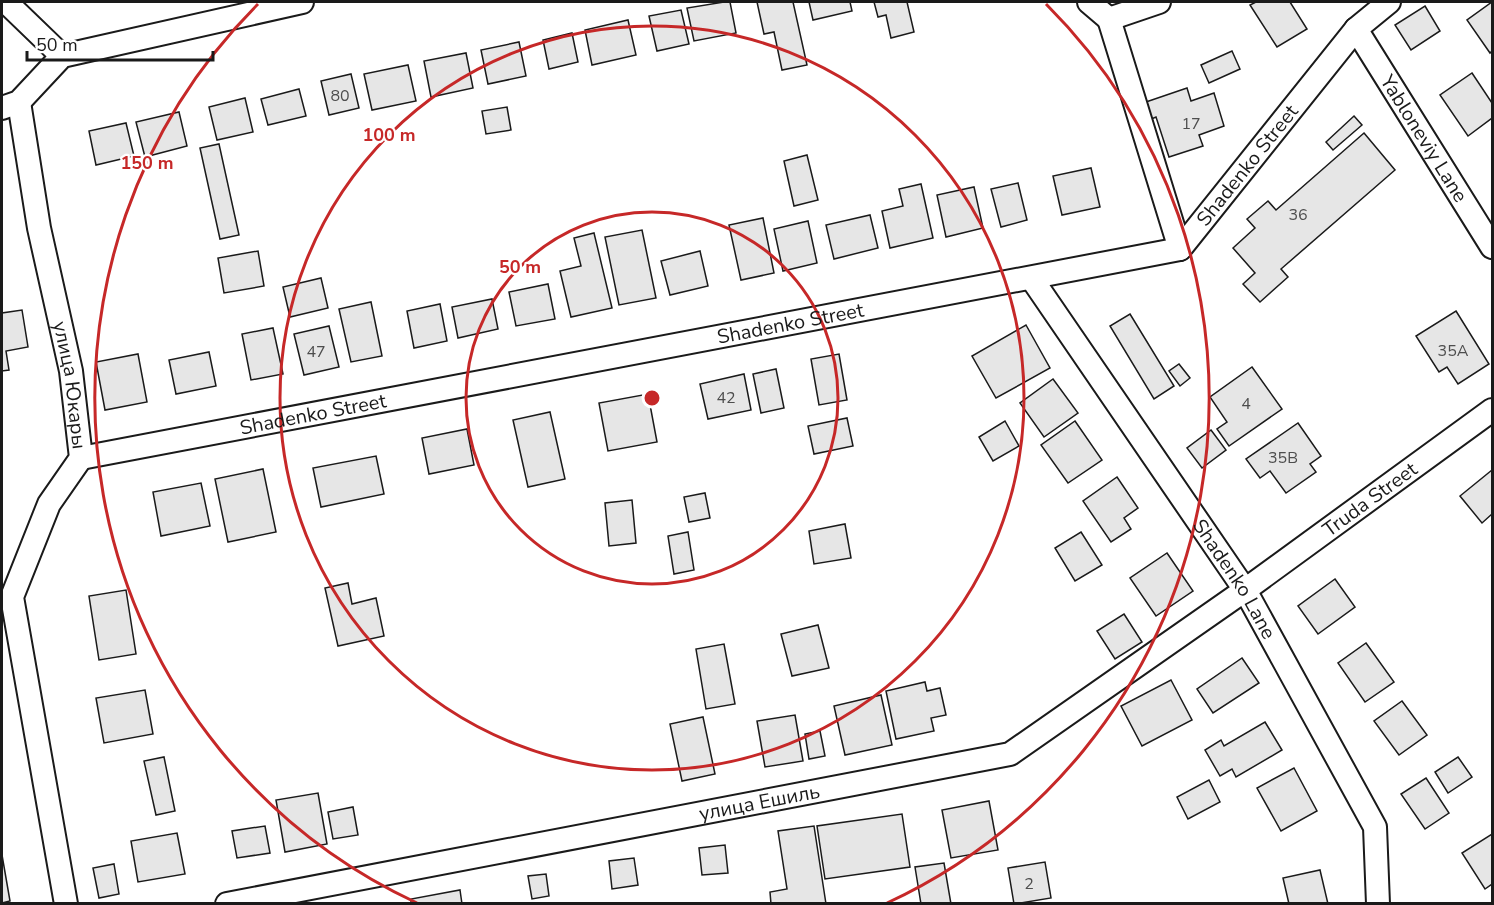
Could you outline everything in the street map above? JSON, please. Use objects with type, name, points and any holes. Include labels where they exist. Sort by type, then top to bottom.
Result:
[{"type":"street","points":[[6,2],[62,56]]},
{"type":"street","points":[[10,105],[62,56],[302,2]]},
{"type":"street","points":[[1089,2],[1109,19],[1180,249]]},
{"type":"street","points":[[1109,19],[1159,2]]},
{"type":"street","name":"Shadenko Street","points":[[81,458],[1032,279],[1180,249],[1356,29],[1389,2]]},
{"type":"street","name":"Yabloneviy Lane","points":[[1356,29],[1492,247]]},
{"type":"street","name":"улица Юкары","points":[[10,105],[71,371],[81,458],[49,504],[7,597],[66,903]]},
{"type":"street","name":"Shadenko Lane","points":[[1032,279],[1245,590],[1375,827],[1378,903]]},
{"type":"street","name":"Truda Street","points":[[1245,590],[1492,410]]},
{"type":"street","name":"улица Ешиль","points":[[227,903],[1010,754],[1245,590]]},
{"type":"building","points":[[730,2],[736,33],[694,41],[687,8]]},
{"type":"building","points":[[757,2],[793,2],[807,65],[782,70],[774,32],[764,34]]},
{"type":"building","points":[[809,2],[850,2],[852,11],[813,20]]},
{"type":"building","points":[[874,2],[907,2],[914,32],[891,38],[886,15],[878,17]]},
{"type":"building","points":[[1256,2],[1290,2],[1307,29],[1277,47],[1250,5]]},
{"type":"building","points":[[1492,2],[1492,51],[1490,53],[1467,20]]},
{"type":"building","points":[[1425,6],[1440,31],[1411,50],[1395,25]]},
{"type":"building","points":[[681,10],[689,44],[657,51],[649,16]]},
{"type":"building","points":[[628,20],[636,55],[592,65],[585,30]]},
{"type":"building","points":[[572,33],[578,62],[549,69],[543,40]]},
{"type":"building","points":[[519,42],[526,76],[488,84],[481,50]]},
{"type":"building","points":[[1232,51],[1240,69],[1209,83],[1201,65]]},
{"type":"building","points":[[466,53],[473,88],[431,97],[424,61]]},
{"type":"building","points":[[408,65],[416,101],[372,110],[364,74]]},
{"type":"building","points":[[1472,73],[1492,103],[1492,118],[1468,136],[1440,95]]},
{"type":"building","points":[[351,74],[359,108],[329,115],[321,81]]},
{"type":"building","points":[[1187,88],[1191,101],[1214,93],[1224,126],[1199,135],[1203,146],[1169,157],[1156,117],[1149,120],[1143,103]]},
{"type":"building","points":[[299,89],[306,116],[268,125],[261,99]]},
{"type":"building","points":[[245,98],[253,132],[217,140],[209,107]]},
{"type":"building","points":[[507,107],[511,130],[486,134],[482,111]]},
{"type":"building","points":[[179,112],[187,146],[145,157],[136,122]]},
{"type":"building","points":[[1354,116],[1362,125],[1333,150],[1326,142]]},
{"type":"building","points":[[126,123],[134,156],[96,165],[89,131]]},
{"type":"building","points":[[1364,133],[1395,170],[1281,269],[1288,277],[1260,302],[1243,284],[1255,273],[1233,248],[1255,228],[1247,219],[1268,201],[1276,210]]},
{"type":"building","points":[[219,144],[239,235],[220,239],[200,148]]},
{"type":"building","points":[[807,155],[818,200],[794,206],[784,161]]},
{"type":"building","points":[[1091,168],[1100,207],[1062,215],[1053,176]]},
{"type":"building","points":[[1018,183],[1027,220],[1001,227],[991,189]]},
{"type":"building","points":[[921,184],[933,238],[890,248],[882,211],[903,206],[899,189]]},
{"type":"building","points":[[974,187],[983,228],[946,237],[937,195]]},
{"type":"building","points":[[870,215],[878,248],[834,259],[826,225]]},
{"type":"building","points":[[763,218],[774,273],[741,280],[729,225]]},
{"type":"building","points":[[808,221],[817,263],[783,271],[774,229]]},
{"type":"building","points":[[642,230],[656,298],[619,305],[605,237]]},
{"type":"building","points":[[594,233],[612,308],[571,317],[560,271],[581,266],[574,238]]},
{"type":"building","points":[[258,251],[264,286],[224,293],[218,258]]},
{"type":"building","points":[[700,251],[708,286],[670,295],[661,261]]},
{"type":"building","points":[[321,278],[328,308],[290,317],[283,287]]},
{"type":"building","points":[[548,284],[555,319],[516,326],[509,292]]},
{"type":"building","points":[[492,299],[498,329],[458,338],[452,307]]},
{"type":"building","points":[[371,302],[382,356],[351,362],[339,309]]},
{"type":"building","points":[[440,304],[447,341],[414,348],[407,311]]},
{"type":"building","points":[[22,310],[28,347],[6,351],[9,370],[2,371],[2,313]]},
{"type":"building","points":[[1456,311],[1489,364],[1458,384],[1447,367],[1439,372],[1416,336]]},
{"type":"building","points":[[1130,314],[1174,386],[1154,399],[1110,326]]},
{"type":"building","points":[[1026,325],[1050,368],[996,398],[972,356]]},
{"type":"building","points":[[329,326],[339,367],[304,375],[294,334]]},
{"type":"building","points":[[273,328],[283,374],[251,380],[242,334]]},
{"type":"building","points":[[209,352],[216,386],[176,394],[169,360]]},
{"type":"building","points":[[138,354],[147,402],[105,410],[96,362]]},
{"type":"building","points":[[839,354],[847,400],[819,405],[811,359]]},
{"type":"building","points":[[1179,364],[1190,378],[1180,386],[1169,371]]},
{"type":"building","points":[[1252,367],[1282,409],[1229,446],[1217,429],[1227,422],[1210,397]]},
{"type":"building","points":[[776,369],[784,408],[761,413],[753,374]]},
{"type":"building","points":[[744,374],[751,410],[708,419],[700,384]]},
{"type":"building","points":[[1053,379],[1078,413],[1044,437],[1020,403]]},
{"type":"building","points":[[648,394],[657,442],[608,451],[599,403]]},
{"type":"building","points":[[550,412],[565,479],[528,487],[513,420]]},
{"type":"building","points":[[847,418],[853,446],[814,454],[808,426]]},
{"type":"building","points":[[1005,421],[1019,446],[993,461],[979,437]]},
{"type":"building","points":[[1075,421],[1102,460],[1068,483],[1041,445]]},
{"type":"building","points":[[1298,423],[1321,456],[1310,464],[1316,472],[1286,493],[1270,471],[1260,478],[1246,459]]},
{"type":"building","points":[[467,429],[474,465],[429,474],[422,438]]},
{"type":"building","points":[[1211,430],[1226,450],[1202,468],[1187,448]]},
{"type":"building","points":[[376,456],[384,494],[321,507],[313,468]]},
{"type":"building","points":[[263,469],[276,532],[228,542],[215,479]]},
{"type":"building","points":[[1492,470],[1492,514],[1482,523],[1460,496]]},
{"type":"building","points":[[1117,477],[1138,508],[1124,518],[1131,529],[1111,542],[1083,501]]},
{"type":"building","points":[[201,483],[210,526],[161,536],[153,492]]},
{"type":"building","points":[[705,493],[710,518],[689,522],[684,497]]},
{"type":"building","points":[[632,500],[636,543],[609,546],[605,503]]},
{"type":"building","points":[[845,524],[851,558],[814,564],[809,531]]},
{"type":"building","points":[[688,532],[694,570],[674,574],[668,536]]},
{"type":"building","points":[[1081,532],[1102,565],[1075,581],[1055,548]]},
{"type":"building","points":[[1167,553],[1193,591],[1156,616],[1130,578]]},
{"type":"building","points":[[1335,579],[1355,607],[1318,634],[1298,606]]},
{"type":"building","points":[[348,583],[352,604],[376,598],[384,636],[338,646],[325,588]]},
{"type":"building","points":[[126,590],[136,654],[99,660],[89,596]]},
{"type":"building","points":[[1124,614],[1142,642],[1115,659],[1097,631]]},
{"type":"building","points":[[818,625],[829,668],[792,676],[781,634]]},
{"type":"building","points":[[1366,643],[1394,682],[1365,702],[1338,663]]},
{"type":"building","points":[[724,644],[735,704],[706,709],[696,649]]},
{"type":"building","points":[[1242,658],[1259,683],[1213,713],[1197,689]]},
{"type":"building","points":[[1171,680],[1192,720],[1142,746],[1121,706]]},
{"type":"building","points":[[925,682],[927,691],[940,688],[946,715],[931,718],[934,731],[896,739],[886,691]]},
{"type":"building","points":[[145,690],[153,734],[104,743],[96,698]]},
{"type":"building","points":[[881,695],[892,745],[845,755],[834,706]]},
{"type":"building","points":[[1402,701],[1427,735],[1399,755],[1374,721]]},
{"type":"building","points":[[795,715],[803,761],[765,767],[757,721]]},
{"type":"building","points":[[703,717],[715,774],[682,781],[670,724]]},
{"type":"building","points":[[1265,722],[1282,750],[1236,777],[1232,769],[1220,776],[1205,750],[1221,740],[1224,746]]},
{"type":"building","points":[[820,731],[825,756],[809,759],[805,734]]},
{"type":"building","points":[[164,757],[175,811],[156,815],[144,761]]},
{"type":"building","points":[[1458,757],[1472,777],[1448,793],[1435,772]]},
{"type":"building","points":[[1294,768],[1317,811],[1281,831],[1257,788]]},
{"type":"building","points":[[1426,778],[1449,813],[1425,829],[1401,794]]},
{"type":"building","points":[[1209,780],[1220,802],[1188,819],[1177,797]]},
{"type":"building","points":[[318,793],[327,844],[285,852],[276,800]]},
{"type":"building","points":[[989,801],[998,850],[951,858],[942,810]]},
{"type":"building","points":[[353,807],[358,835],[333,839],[328,812]]},
{"type":"building","points":[[902,814],[910,867],[825,879],[817,826]]},
{"type":"building","points":[[265,826],[270,853],[237,858],[232,831]]},
{"type":"building","points":[[814,826],[826,904],[771,904],[770,892],[787,889],[778,831]]},
{"type":"building","points":[[177,833],[185,874],[138,882],[131,841]]},
{"type":"building","points":[[1492,834],[1492,884],[1485,889],[1462,853]]},
{"type":"building","points":[[725,845],[728,873],[702,875],[699,848]]},
{"type":"building","points":[[2,855],[10,901],[2,903]]},
{"type":"building","points":[[634,858],[638,885],[612,889],[609,861]]},
{"type":"building","points":[[1045,862],[1051,898],[1014,904],[1008,868]]},
{"type":"building","points":[[944,863],[951,904],[921,904],[915,867]]},
{"type":"building","points":[[114,864],[119,894],[99,898],[93,868]]},
{"type":"building","points":[[1320,870],[1328,904],[1289,904],[1283,878]]},
{"type":"building","points":[[546,874],[549,896],[532,899],[528,876]]},
{"type":"building","points":[[460,890],[462,904],[411,904],[411,899]]}]
